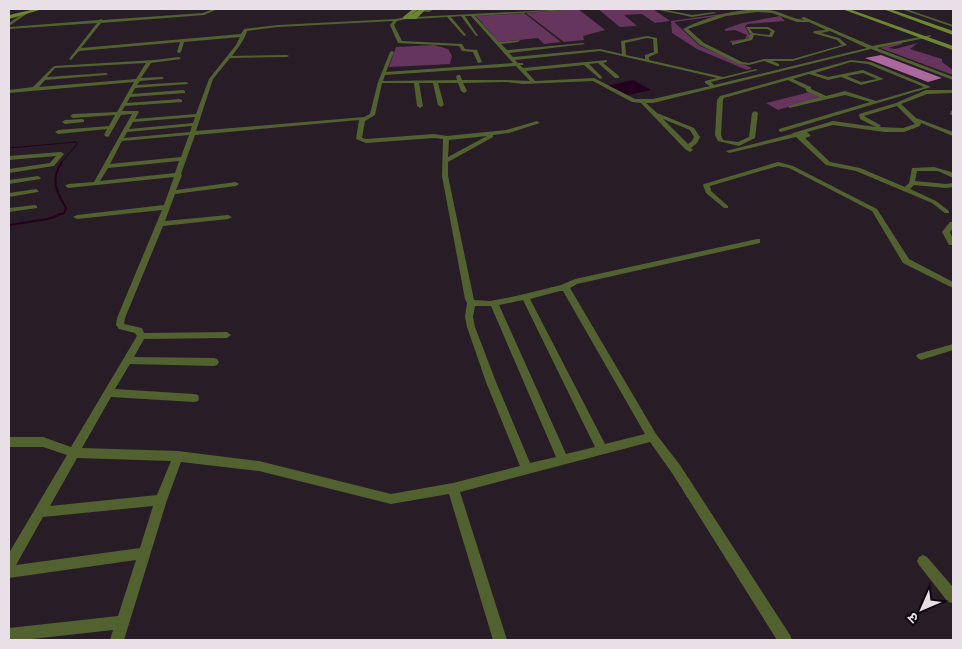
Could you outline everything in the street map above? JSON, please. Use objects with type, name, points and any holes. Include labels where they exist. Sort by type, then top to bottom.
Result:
[{"type":"street","points":[[9,17],[40,9]]},
{"type":"street","points":[[9,26],[70,23],[89,19],[101,20],[204,14],[216,9]]},
{"type":"street","points":[[405,18],[420,10],[429,11],[433,9]]},
{"type":"street","points":[[474,14],[488,9]]},
{"type":"street","points":[[11,559],[75,453],[140,336],[139,330],[122,327],[120,321],[161,224],[211,79],[244,35],[246,29],[567,9]]},
{"type":"street","points":[[656,9],[692,16],[749,9]]},
{"type":"street","points":[[782,9],[866,47],[953,79]]},
{"type":"street","points":[[845,9],[912,34],[953,42]]},
{"type":"street","points":[[857,9],[953,48]]},
{"type":"street","points":[[866,9],[953,42]]},
{"type":"street","points":[[886,9],[953,29]]},
{"type":"street","points":[[894,9],[953,29]]},
{"type":"street","points":[[903,9],[953,29]]},
{"type":"street","points":[[414,18],[420,10]]},
{"type":"street","points":[[808,21],[793,20],[777,13],[763,10],[714,17],[685,29],[702,44],[741,63],[749,64],[764,60],[793,60],[844,45],[838,39],[814,32],[829,30]]},
{"type":"street","points":[[9,26],[26,14]]},
{"type":"street","points":[[474,14],[497,43],[533,82]]},
{"type":"street","points":[[70,23],[76,16]]},
{"type":"street","points":[[463,16],[477,35]]},
{"type":"street","points":[[449,17],[464,35]]},
{"type":"street","points":[[938,18],[946,18]]},
{"type":"street","points":[[71,59],[101,20]]},
{"type":"street","points":[[396,20],[392,27],[400,42],[460,45],[464,50],[474,51],[480,62]]},
{"type":"street","points":[[62,23],[58,29],[97,25]]},
{"type":"street","points":[[9,36],[19,27]]},
{"type":"street","points":[[734,44],[771,36],[773,31],[768,28],[747,28],[752,39]]},
{"type":"street","points":[[711,86],[707,82],[777,65],[866,47],[912,34]]},
{"type":"street","points":[[77,50],[244,35]]},
{"type":"street","points":[[699,91],[750,75],[920,35]]},
{"type":"street","points":[[624,56],[623,42],[647,37],[655,38],[656,53],[647,56],[647,61]]},
{"type":"street","points":[[141,44],[138,50],[180,49],[182,40]]},
{"type":"street","points":[[497,43],[518,41]]},
{"type":"street","points":[[505,52],[583,44]]},
{"type":"street","points":[[380,82],[597,80],[626,98],[643,102],[724,88],[867,53],[866,47]]},
{"type":"street","points":[[384,74],[503,65],[514,61],[595,50],[722,78]]},
{"type":"street","points":[[119,140],[363,118],[372,114],[380,82],[392,52]]},
{"type":"street","points":[[386,67],[597,55]]},
{"type":"street","points":[[228,57],[287,56]]},
{"type":"street","points":[[43,68],[179,58]]},
{"type":"street","points":[[764,60],[777,65]]},
{"type":"street","points":[[107,135],[133,87],[146,66],[152,61]]},
{"type":"street","points":[[755,113],[752,138],[739,144],[721,141],[718,135],[720,100],[722,97],[786,79],[857,61],[929,86],[782,130]]},
{"type":"street","points":[[522,70],[602,62],[617,77]]},
{"type":"street","points":[[585,63],[600,78]]},
{"type":"street","points":[[503,65],[510,79]]},
{"type":"street","points":[[569,65],[583,78]]},
{"type":"street","points":[[43,79],[106,74],[146,66]]},
{"type":"street","points":[[488,66],[498,86]]},
{"type":"street","points":[[34,89],[54,67]]},
{"type":"street","points":[[554,67],[567,80]]},
{"type":"street","points":[[472,68],[481,88]]},
{"type":"street","points":[[456,69],[464,90]]},
{"type":"street","points":[[440,70],[444,82]]},
{"type":"street","points":[[423,71],[426,82]]},
{"type":"street","points":[[810,73],[828,80],[842,76],[863,71],[882,79],[861,84],[842,76]]},
{"type":"street","points":[[406,72],[408,82]]},
{"type":"street","points":[[47,74],[106,74]]},
{"type":"street","points":[[776,75],[823,98]]},
{"type":"street","points":[[9,91],[162,78]]},
{"type":"street","points":[[65,122],[179,103],[186,82],[133,87]]},
{"type":"street","points":[[416,82],[420,106]]},
{"type":"street","points":[[435,82],[441,105]]},
{"type":"street","points":[[844,121],[953,85]]},
{"type":"street","points":[[128,96],[183,92]]},
{"type":"street","points":[[935,92],[953,92]]},
{"type":"street","points":[[791,107],[845,93],[874,102]]},
{"type":"street","points":[[643,102],[689,149],[695,142],[697,137],[692,129],[655,114]]},
{"type":"street","points":[[898,104],[917,120],[953,134]]},
{"type":"street","points":[[74,116],[135,112],[96,183]]},
{"type":"street","points":[[130,121],[198,115]]},
{"type":"street","points":[[861,116],[885,130]]},
{"type":"street","points":[[363,118],[358,137],[362,141],[434,136],[448,138],[516,130],[537,123]]},
{"type":"street","points":[[729,151],[800,135],[833,123],[885,130],[910,128],[918,125],[917,120]]},
{"type":"street","points":[[125,131],[195,124]]},
{"type":"street","points":[[58,132],[112,127]]},
{"type":"street","points":[[445,161],[496,133]]},
{"type":"street","points":[[800,135],[828,164],[858,169],[934,202],[951,212]]},
{"type":"street","points":[[456,137],[462,152]]},
{"type":"street","points":[[448,138],[445,140],[447,186],[471,303],[469,317],[471,328],[527,469]]},
{"type":"street","points":[[9,158],[61,154],[52,165],[9,171]]},
{"type":"street","points":[[105,166],[184,159]]},
{"type":"street","points":[[726,207],[708,192],[706,185],[778,164],[792,167],[875,210],[906,262],[953,286]]},
{"type":"street","points":[[906,190],[912,183],[914,169],[932,168],[953,176]]},
{"type":"street","points":[[68,186],[178,175]]},
{"type":"street","points":[[9,182],[38,178]]},
{"type":"street","points":[[912,183],[934,186],[953,185]]},
{"type":"street","points":[[173,192],[236,184]]},
{"type":"street","points":[[9,195],[36,191]]},
{"type":"street","points":[[9,210],[35,207]]},
{"type":"street","points":[[77,217],[167,207]]},
{"type":"street","points":[[161,224],[228,217]]},
{"type":"street","points":[[953,224],[946,232],[953,245]]},
{"type":"street","points":[[471,303],[525,297],[563,288],[575,282],[757,241]]},
{"type":"street","points":[[563,288],[568,291],[652,438],[676,469],[785,640]]},
{"type":"street","points":[[525,297],[602,450]]},
{"type":"street","points":[[493,302],[563,460]]},
{"type":"street","points":[[140,336],[227,336]]},
{"type":"street","points":[[920,356],[953,347]]},
{"type":"street","points":[[128,360],[214,362]]},
{"type":"street","points":[[108,393],[194,398]]},
{"type":"street","points":[[9,442],[42,442],[75,453],[178,456],[259,466],[392,499],[453,488],[652,438]]},
{"type":"street","points":[[117,640],[161,500],[178,456]]},
{"type":"street","points":[[453,488],[500,640]]},
{"type":"street","points":[[40,512],[161,500]]},
{"type":"street","points":[[9,572],[145,553]]},
{"type":"street","points":[[923,561],[953,597]]},
{"type":"street","points":[[9,635],[123,622]]},
{"type":"shaded area","points":[[578,9],[605,30],[583,36],[584,40],[564,42],[526,13]]},
{"type":"shaded area","points":[[598,9],[653,9],[670,21],[655,23],[642,14],[624,15],[637,26],[620,27]]},
{"type":"shaded area","points":[[769,9],[674,22],[700,46],[752,68],[747,70],[697,49],[672,33],[671,21]]},
{"type":"shaded area","points":[[524,13],[561,42],[544,44],[538,38],[499,42],[476,16]]},
{"type":"shaded area","points":[[780,16],[785,21],[747,24],[745,27],[751,37],[733,44],[729,41],[745,39],[747,35],[735,30],[725,31],[725,29],[742,23]]},
{"type":"shaded area","points":[[902,42],[902,44],[888,48],[895,49],[918,43],[910,49],[942,59],[942,62],[953,70],[953,75],[880,48]]},
{"type":"shaded area","points":[[434,45],[448,49],[452,56],[450,64],[389,67],[396,47]]},
{"type":"shaded area","points":[[633,80],[651,90],[624,96],[607,86]]},
{"type":"shaded area","points":[[810,92],[821,97],[778,110],[766,103]]},
{"type":"building","points":[[881,55],[942,78],[928,82],[865,58]]},
{"type":"waterway","points":[[9,13],[13,16],[9,21]]},
{"type":"waterway","points":[[9,148],[76,142],[77,144],[61,163]]},
{"type":"waterway","points":[[9,225],[48,219],[64,213],[66,208],[59,196],[55,180],[58,168],[62,162]]}]
